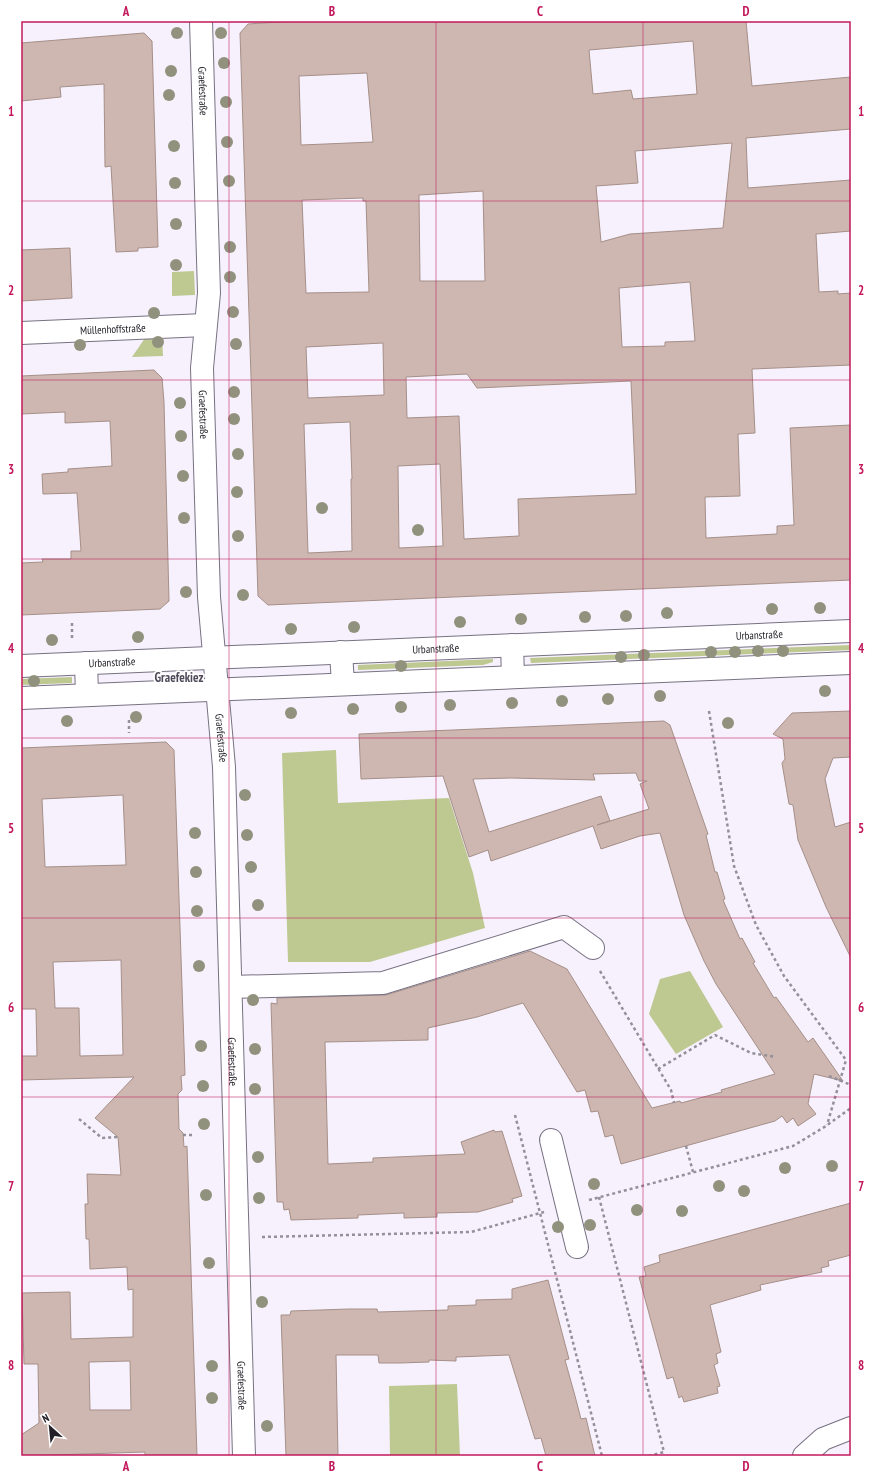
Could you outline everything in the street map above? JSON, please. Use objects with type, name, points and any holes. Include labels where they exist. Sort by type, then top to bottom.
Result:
[{"type":"main road","name":"Graefestraße","points":[[201,21],[209,293],[202,368],[209,597],[224,767],[244,1456]]},
{"type":"main road","name":"Müllenhoffstraße","points":[[21,333],[205,325]]},
{"type":"main road","name":"Urbanstraße","points":[[21,666],[851,631]]},
{"type":"main road","points":[[512,645],[513,677]]},
{"type":"main road","points":[[341,652],[343,684]]},
{"type":"main road","points":[[86,663],[88,696]]},
{"type":"main road","points":[[21,698],[851,663]]},
{"type":"main road","points":[[231,987],[383,983],[564,927],[594,948]]},
{"type":"main road","points":[[551,1140],[577,1247]]},
{"type":"main road","points":[[804,1456],[823,1439],[851,1428]]},
{"type":"path","points":[[72,622],[72,638]]},
{"type":"path","points":[[709,711],[734,866],[756,925],[784,976],[846,1060],[826,1126]]},
{"type":"path","points":[[129,720],[129,733]]},
{"type":"path","points":[[599,970],[671,1090],[674,1103]]},
{"type":"path","points":[[658,1069],[715,1035],[751,1053],[776,1057]]},
{"type":"path","points":[[829,1076],[851,1085]]},
{"type":"path","points":[[515,1115],[602,1456]]},
{"type":"path","points":[[79,1119],[102,1138],[118,1137]]},
{"type":"path","points":[[183,1135],[195,1135]]},
{"type":"path","points":[[686,1146],[693,1173]]},
{"type":"path","points":[[599,1197],[664,1452],[649,1456]]},
{"type":"green space","points":[[194,271],[195,295],[172,296],[172,272]]},
{"type":"green space","points":[[162,337],[163,356],[132,357],[145,338]]},
{"type":"green space","points":[[851,645],[851,650],[531,663],[530,658]]},
{"type":"green space","points":[[493,659],[493,662],[483,665],[358,670],[358,665]]},
{"type":"green space","points":[[72,677],[72,683],[21,685],[21,679]]},
{"type":"green space","points":[[336,750],[338,803],[449,798],[473,873],[485,928],[370,962],[288,962],[282,753]]},
{"type":"green space","points":[[690,971],[723,1027],[676,1054],[649,1014],[660,979]]},
{"type":"green space","points":[[457,1384],[460,1456],[390,1456],[389,1386]]},
{"type":"building","points":[[293,21],[746,21],[752,86],[851,77],[851,129],[746,138],[748,188],[851,180],[851,231],[816,234],[819,292],[838,291],[838,294],[851,293],[851,365],[752,369],[755,433],[738,434],[740,496],[705,497],[706,538],[777,534],[777,526],[794,525],[790,428],[851,425],[851,580],[268,605],[258,596],[240,33],[248,24]],"holes":[[[693,41],[697,94],[633,99],[631,90],[593,94],[589,50]],[[367,73],[373,142],[301,145],[299,76]],[[732,143],[723,228],[630,234],[601,242],[596,186],[638,183],[635,151]],[[483,191],[485,281],[420,281],[419,195]],[[363,198],[363,201],[366,201],[369,292],[306,293],[302,200]],[[690,282],[695,341],[665,342],[665,346],[622,347],[619,288]],[[383,343],[384,395],[308,398],[306,347]],[[467,374],[477,388],[631,381],[636,494],[518,499],[519,536],[464,539],[459,416],[407,418],[406,377]],[[350,422],[352,551],[308,553],[304,424]],[[440,464],[443,546],[399,548],[398,466]]]},
{"type":"building","points":[[144,33],[152,41],[158,247],[138,248],[138,251],[116,252],[111,166],[105,167],[104,84],[60,87],[61,97],[21,101],[21,43]]},
{"type":"building","points":[[70,248],[72,298],[21,301],[21,250]]},
{"type":"building","points":[[154,370],[162,378],[164,402],[169,601],[160,609],[21,615],[21,563],[43,562],[42,559],[71,559],[71,551],[81,551],[77,493],[43,494],[42,474],[68,472],[68,469],[112,466],[110,421],[65,423],[65,412],[21,414],[21,376]]},
{"type":"building","points":[[851,711],[851,757],[833,758],[825,779],[835,827],[851,822],[851,958],[826,907],[798,840],[793,805],[789,804],[782,763],[785,759],[783,739],[773,734],[792,713]]},
{"type":"building","points":[[664,721],[670,725],[708,834],[706,835],[715,872],[717,872],[725,899],[723,900],[740,939],[742,938],[755,962],[753,963],[774,998],[776,997],[808,1042],[813,1038],[843,1081],[814,1074],[808,1104],[816,1114],[798,1126],[793,1118],[787,1123],[782,1116],[775,1121],[621,1164],[613,1135],[605,1137],[598,1111],[591,1112],[585,1090],[577,1092],[523,1003],[477,1017],[428,1028],[428,1040],[325,1042],[328,1164],[373,1162],[373,1158],[465,1154],[461,1142],[494,1130],[495,1132],[502,1131],[522,1196],[512,1199],[513,1202],[478,1212],[437,1213],[437,1217],[404,1218],[404,1213],[358,1215],[358,1218],[291,1220],[289,1209],[284,1210],[283,1202],[277,1202],[271,1003],[277,1004],[277,998],[386,995],[530,951],[567,969],[652,1108],[680,1101],[681,1103],[722,1092],[721,1090],[775,1074],[716,984],[704,961],[684,915],[660,833],[640,836],[601,849],[593,826],[491,861],[488,850],[469,857],[443,776],[361,779],[359,734]],"holes":[[[636,773],[639,781],[647,781],[640,784],[649,809],[610,821],[601,796],[489,832],[473,779],[511,778],[595,780],[593,774]]]},
{"type":"building","points":[[166,742],[174,750],[185,1075],[181,1076],[182,1090],[178,1094],[179,1129],[183,1133],[184,1147],[187,1146],[197,1456],[145,1456],[145,1452],[21,1456],[21,1435],[39,1423],[38,1364],[24,1364],[22,1293],[70,1292],[71,1339],[133,1337],[133,1289],[128,1290],[127,1267],[90,1269],[89,1239],[86,1239],[85,1204],[88,1204],[87,1174],[121,1175],[118,1137],[95,1118],[134,1077],[21,1080],[21,1056],[37,1056],[36,1009],[21,1009],[21,748]],"holes":[[[123,795],[126,865],[45,867],[42,799]],[[121,960],[123,1055],[80,1056],[79,1008],[55,1008],[53,962]],[[130,1361],[131,1410],[90,1410],[89,1362]]]},
{"type":"building","points":[[851,1203],[851,1255],[828,1261],[829,1266],[821,1268],[822,1272],[760,1285],[761,1290],[710,1305],[721,1352],[716,1354],[718,1363],[714,1365],[720,1386],[717,1387],[718,1393],[684,1402],[682,1396],[679,1398],[673,1377],[667,1379],[639,1277],[646,1276],[644,1267],[660,1262],[659,1255]]},
{"type":"building","points":[[548,1280],[569,1359],[565,1360],[581,1419],[586,1418],[595,1456],[546,1456],[541,1438],[535,1439],[509,1355],[456,1357],[456,1361],[429,1360],[429,1362],[379,1363],[378,1355],[336,1355],[338,1456],[286,1456],[281,1315],[290,1315],[291,1311],[349,1309],[377,1309],[378,1312],[448,1310],[448,1306],[476,1305],[476,1300],[512,1299],[512,1289]]},
{"type":"district","name":"Graefekiez","points":[[179,677]]}]
